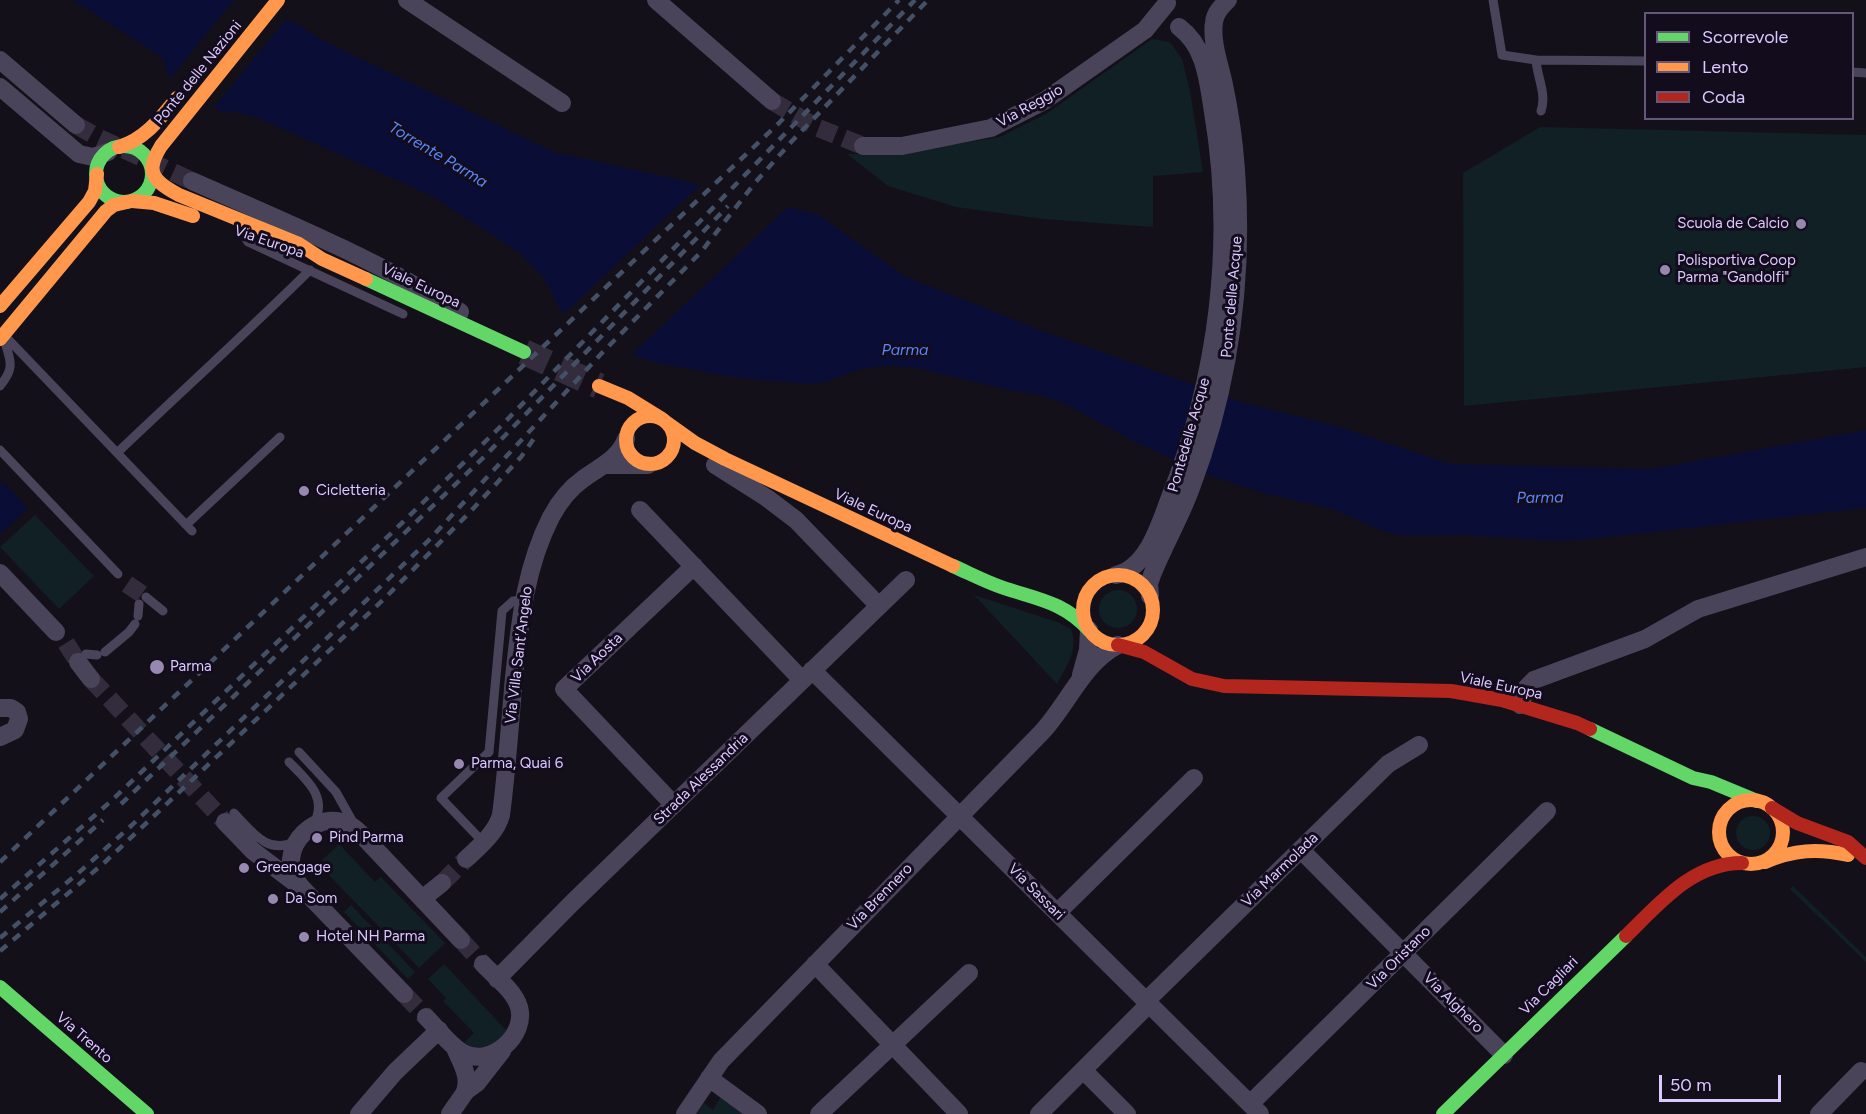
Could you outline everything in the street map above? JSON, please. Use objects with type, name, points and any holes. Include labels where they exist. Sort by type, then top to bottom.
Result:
[{"type":"main road","name":"Ponte delle Nazioni","points":[[152,170],[154,156],[161,146],[278,0]]},
{"type":"main road","name":"Ponte delle Nazioni","points":[[113,149],[134,142],[145,134],[189,84]]},
{"type":"main road","points":[[0,306],[89,202],[95,191],[99,162],[113,149],[138,150],[147,159],[152,170],[149,186],[142,195],[117,204],[106,211],[1,335]]},
{"type":"main road","name":"Via Europa","points":[[152,170],[157,179],[175,193],[299,244],[322,259]]},
{"type":"main road","points":[[97,174],[99,186],[106,195],[116,201],[130,201]]},
{"type":"main road","name":"Via Europa","points":[[130,201],[159,204],[298,253],[322,259]]},
{"type":"main road","name":"Viale Europa","points":[[322,259],[506,344]]},
{"type":"main road","name":"Via Europa","points":[[506,344],[524,352]]},
{"type":"main road","points":[[604,388],[628,398],[708,451],[702,449],[687,451],[656,463],[633,458],[627,449],[621,404],[604,388]]},
{"type":"main road","points":[[626,437],[632,425],[639,419],[654,416],[665,421],[673,432],[675,443],[671,453],[656,463]]},
{"type":"main road","name":"Viale Europa","points":[[708,451],[992,584],[1027,593],[1069,610],[1089,630]]},
{"type":"main road","points":[[1108,577],[1133,578],[1150,596],[1152,615],[1149,627],[1130,643],[1118,645],[1101,640],[1089,630],[1083,615],[1083,605],[1089,590],[1108,577]]},
{"type":"main road","name":"Viale Europa","points":[[1027,593],[1067,592],[1108,577]]},
{"type":"main road","name":"Viale Europa","points":[[1152,615],[1154,630],[1162,644],[1178,659],[1196,668],[1253,685]]},
{"type":"main road","name":"Viale Europa","points":[[1118,645],[1144,652],[1177,672],[1224,686],[1460,692],[1520,705],[1596,731],[1693,778],[1711,782],[1757,801],[1797,823],[1848,842],[1866,858]]},
{"type":"main road","name":"Viale Europa","points":[[1693,778],[1713,800],[1719,815],[1721,843],[1733,859],[1754,865],[1791,851],[1808,848],[1825,849],[1866,858]]},
{"type":"main road","points":[[1719,831],[1722,819],[1730,809],[1739,802],[1757,801]]},
{"type":"main road","points":[[1765,862],[1778,850],[1784,834],[1782,822],[1772,808]]},
{"type":"main road","name":"Via Cagliari","points":[[1455,1110],[1504,1054],[1639,921],[1681,884],[1708,852],[1719,831]]},
{"type":"main road","name":"Via Cagliari","points":[[1681,884],[1714,866],[1732,862],[1742,863]]},
{"type":"main road","name":"Via Trento","points":[[0,987],[147,1114]]},
{"type":"street","points":[[407,0],[562,103]]},
{"type":"street","points":[[656,0],[772,101]]},
{"type":"street","name":"Via Reggio","points":[[1167,2],[1168,14],[1177,25],[1189,30],[1201,29],[1210,23],[1220,4]]},
{"type":"street","name":"Via Reggio","points":[[863,146],[902,146],[991,128],[1044,101],[1145,30],[1167,2]]},
{"type":"street","name":"Ponte delle Acque","points":[[1220,4],[1214,33],[1233,141],[1237,186],[1231,229]]},
{"type":"street","name":"Via Reggio","points":[[1145,30],[1177,25]]},
{"type":"street","name":"Ponte delle Acque","points":[[1177,25],[1191,37],[1206,69],[1231,229]]},
{"type":"street","points":[[0,60],[76,125]]},
{"type":"street","points":[[0,87],[79,154],[93,157],[113,149]]},
{"type":"street","name":"Via Europa","points":[[192,181],[329,241],[392,272],[458,310],[506,344]]},
{"type":"street","name":"Pontedelle Acque","points":[[1146,566],[1159,525],[1178,479],[1201,401],[1231,229]]},
{"type":"street","name":"Via Villa Sant'Angelo","points":[[466,859],[499,823],[501,815],[523,600],[545,529],[560,503],[582,480],[604,465],[620,450],[626,437]]},
{"type":"street","points":[[687,451],[703,458],[788,513],[879,606]]},
{"type":"street","points":[[604,465],[656,463]]},
{"type":"street","name":"Via Sassari","points":[[640,510],[694,566],[807,675],[959,816],[1255,1109]]},
{"type":"street","points":[[1520,705],[1527,687],[1534,680],[1645,639],[1692,611],[1866,557]]},
{"type":"street","name":"Via Aosta","points":[[674,805],[564,689],[694,566]]},
{"type":"street","points":[[1108,577],[1146,566],[1150,596]]},
{"type":"street","points":[[0,573],[56,632]]},
{"type":"street","name":"Strada Alessandria","points":[[497,979],[572,903],[906,580]]},
{"type":"street","name":"Via Brennero","points":[[1078,682],[1088,650],[1089,630]]},
{"type":"street","name":"Via Brennero","points":[[685,1114],[720,1061],[1047,726],[1096,661],[1118,645]]},
{"type":"street","points":[[82,658],[91,679]]},
{"type":"street","points":[[0,708],[11,708],[19,719],[15,730],[0,737]]},
{"type":"street","name":"Via Marmolada","points":[[1039,1114],[1388,764],[1419,745]]},
{"type":"street","points":[[1057,913],[1194,778]]},
{"type":"street","name":"Via Oristano","points":[[1255,1109],[1403,953],[1547,811]]},
{"type":"street","points":[[230,818],[253,851],[302,888]]},
{"type":"street","points":[[404,994],[293,878],[290,864],[292,851],[305,834],[324,821],[337,819],[350,824],[460,940]]},
{"type":"street","name":"Via Alghero","points":[[1301,850],[1504,1054]]},
{"type":"street","points":[[422,899],[442,883]]},
{"type":"street","points":[[464,1094],[477,1083],[518,1029],[519,1008],[513,996],[483,964]]},
{"type":"street","points":[[815,964],[959,1114]]},
{"type":"street","points":[[819,1114],[969,973]]},
{"type":"street","points":[[439,1030],[463,1053],[476,1057],[489,1056],[508,1042]]},
{"type":"street","points":[[439,1030],[465,1070],[467,1086],[450,1114]]},
{"type":"street","points":[[358,1114],[395,1072],[439,1030]]},
{"type":"street","points":[[1083,1070],[1127,1114]]},
{"type":"street","points":[[1819,1114],[1861,1071]]},
{"type":"street","points":[[709,1078],[758,1114]]},
{"type":"lane","points":[[1493,0],[1502,55],[1536,60],[1644,61]]},
{"type":"lane","points":[[1536,60],[1537,75],[1544,99],[1541,111]]},
{"type":"lane","points":[[243,233],[248,242],[403,314]]},
{"type":"lane","points":[[117,453],[205,369],[229,350],[310,270]]},
{"type":"lane","points":[[0,386],[9,375],[12,364],[1,335]]},
{"type":"lane","points":[[1,335],[189,528],[280,437]]},
{"type":"lane","points":[[0,450],[118,574]]},
{"type":"lane","points":[[146,597],[163,610]]},
{"type":"lane","points":[[483,842],[441,798],[489,752],[502,611],[513,601],[523,600]]},
{"type":"lane","points":[[82,658],[106,653],[135,625],[139,604]]},
{"type":"lane","points":[[299,752],[336,792],[360,833]]},
{"type":"lane","points":[[230,818],[257,838],[275,846],[289,845],[305,834],[317,818],[318,797],[312,786],[289,762]]},
{"type":"shaded area","points":[[1152,39],[1170,42],[1182,59],[1190,91],[1203,172],[1153,176],[1153,227],[1043,219],[956,207],[888,186],[847,154],[896,154],[1000,137],[1046,114]]},
{"type":"shaded area","name":"Polisportiva Coop Parma \"Gandolfi\"","points":[[1540,127],[1866,135],[1866,367],[1464,406],[1463,173]]},
{"type":"shaded area","points":[[35,515],[94,576],[59,609],[0,547]]},
{"type":"shaded area","points":[[1118,590],[1132,595],[1137,609],[1132,623],[1118,628],[1104,623],[1099,609],[1104,595]]},
{"type":"shaded area","points":[[974,595],[1057,622],[1071,629],[1073,651],[1057,684]]},
{"type":"shaded area","points":[[1753,816],[1765,821],[1770,833],[1765,845],[1753,850],[1741,845],[1736,833],[1741,821]]},
{"type":"shaded area","points":[[339,844],[375,882],[381,877],[445,943],[419,968],[318,864]]},
{"type":"shaded area","points":[[1793,886],[1866,957],[1866,962],[1790,889]]},
{"type":"shaded area","points":[[351,905],[415,972],[408,979],[344,912]]},
{"type":"shaded area","points":[[444,964],[507,1031],[497,1042],[478,1049],[464,1043],[474,1033],[443,1001],[446,998],[428,979]]},
{"type":"shaded area","points":[[721,1096],[745,1114],[696,1114],[704,1103],[713,1110]]},
{"type":"water","name":"Torrente Parma","points":[[73,0],[234,0],[299,25],[324,41],[554,152],[680,180],[819,215],[904,276],[1045,332],[1245,403],[1337,426],[1450,464],[1652,469],[1866,430],[1866,508],[1592,539],[1554,541],[1465,535],[1398,535],[1380,530],[1332,509],[1263,493],[1211,476],[1135,442],[1064,403],[1039,395],[916,368],[874,367],[858,370],[825,382],[810,384],[738,378],[657,363],[636,356],[573,322],[559,308],[545,280],[521,254],[432,196],[258,118],[230,111],[221,112],[168,75],[163,58]]},
{"type":"water","points":[[0,479],[28,508],[0,535],[0,487],[3,486]]},
{"type":"pier","points":[[234,0],[242,0],[288,17],[212,110],[169,80]]},
{"type":"pier","points":[[702,183],[790,205],[630,356],[571,324],[562,316]]},
{"type":"tunnel","points":[[772,101],[816,127],[863,146]]},
{"type":"tunnel","points":[[76,125],[192,181]]},
{"type":"tunnel","points":[[524,352],[599,386]]},
{"type":"tunnel","points":[[127,584],[146,597]]},
{"type":"tunnel","points":[[66,643],[78,662]]},
{"type":"tunnel","points":[[91,679],[225,822]]},
{"type":"tunnel","points":[[442,883],[466,859]]},
{"type":"tunnel","points":[[461,940],[483,964]]},
{"type":"tunnel","points":[[404,994],[426,1017]]},
{"type":"railway","points":[[0,862],[779,123],[899,0]]},
{"type":"railway","points":[[0,899],[110,802],[499,428],[915,0]]},
{"type":"railway","points":[[0,938],[132,825],[428,541],[601,354],[701,252],[754,184],[792,141],[928,0]]},
{"type":"railway","points":[[121,804],[484,457],[728,206]]},
{"type":"railway","points":[[0,951],[104,863],[385,598],[470,512],[521,457],[535,437]]},
{"type":"railway","points":[[0,912],[103,820]]},
{"type":"traffic: fast","points":[[124,146],[135,148],[144,154],[150,163],[152,174],[150,185],[144,194],[135,200],[124,202],[113,200],[104,194],[98,185],[96,174],[98,163],[104,154],[113,148],[124,146]]},
{"type":"traffic: fast","points":[[366,279],[524,352]]},
{"type":"traffic: fast","points":[[953,566],[995,585],[1059,607],[1079,620],[1089,630]]},
{"type":"traffic: fast","points":[[1590,729],[1693,778],[1711,782],[1757,801]]},
{"type":"traffic: fast","points":[[1443,1114],[1626,936]]},
{"type":"traffic: fast","points":[[0,987],[147,1114]]},
{"type":"traffic: slow","points":[[278,0],[161,146],[154,162],[154,174],[160,183],[179,195],[299,244],[322,259],[366,279]]},
{"type":"traffic: slow","points":[[119,147],[144,134],[177,98]]},
{"type":"traffic: slow","points":[[0,306],[89,202],[95,191],[97,174]]},
{"type":"traffic: slow","points":[[132,201],[154,203],[193,216]]},
{"type":"traffic: slow","points":[[0,339],[106,211],[114,205],[127,202]]},
{"type":"traffic: slow","points":[[599,386],[628,398],[662,419]]},
{"type":"traffic: slow","points":[[645,416],[655,416],[667,423],[674,435],[674,440],[674,445],[667,457],[655,464],[645,464],[630,453],[626,445],[626,435],[637,420],[645,416]]},
{"type":"traffic: slow","points":[[667,423],[695,443],[725,459],[953,566]]},
{"type":"traffic: slow","points":[[1118,575],[1131,578],[1143,585],[1150,597],[1153,610],[1150,623],[1143,635],[1131,642],[1118,645],[1105,642],[1093,635],[1086,623],[1083,610],[1086,597],[1093,585],[1105,578],[1118,575]]},
{"type":"traffic: slow","points":[[1745,800],[1757,800],[1774,809],[1781,820],[1783,832],[1781,844],[1774,855],[1757,864],[1745,864],[1733,859],[1724,850],[1719,838],[1719,826],[1724,814],[1733,805],[1745,800]]},
{"type":"traffic: slow","points":[[1765,862],[1806,851],[1826,851],[1848,855]]},
{"type":"traffic: jam","points":[[1118,645],[1144,652],[1192,679],[1224,686],[1451,691],[1502,700],[1590,729]]},
{"type":"traffic: jam","points":[[1772,808],[1797,823],[1848,842],[1866,858]]},
{"type":"traffic: jam","points":[[1626,936],[1664,899],[1692,878],[1707,870],[1742,863]]},
{"type":"place","name":"Scuola de Calcio","points":[[1801,224]]},
{"type":"place","name":"Polisportiva Coop Parma \"Gandolfi\"","points":[[1665,270]]},
{"type":"place","name":"Cicletteria","points":[[304,491]]},
{"type":"place","name":"Parma","points":[[157,667]]},
{"type":"place","name":"Parma, Quai 6","points":[[459,764]]},
{"type":"place","name":"Pind Parma","points":[[317,838]]},
{"type":"place","name":"Greengage","points":[[244,868]]},
{"type":"place","name":"Da Som","points":[[273,899]]},
{"type":"place","name":"Hotel NH Parma","points":[[304,937]]}]
